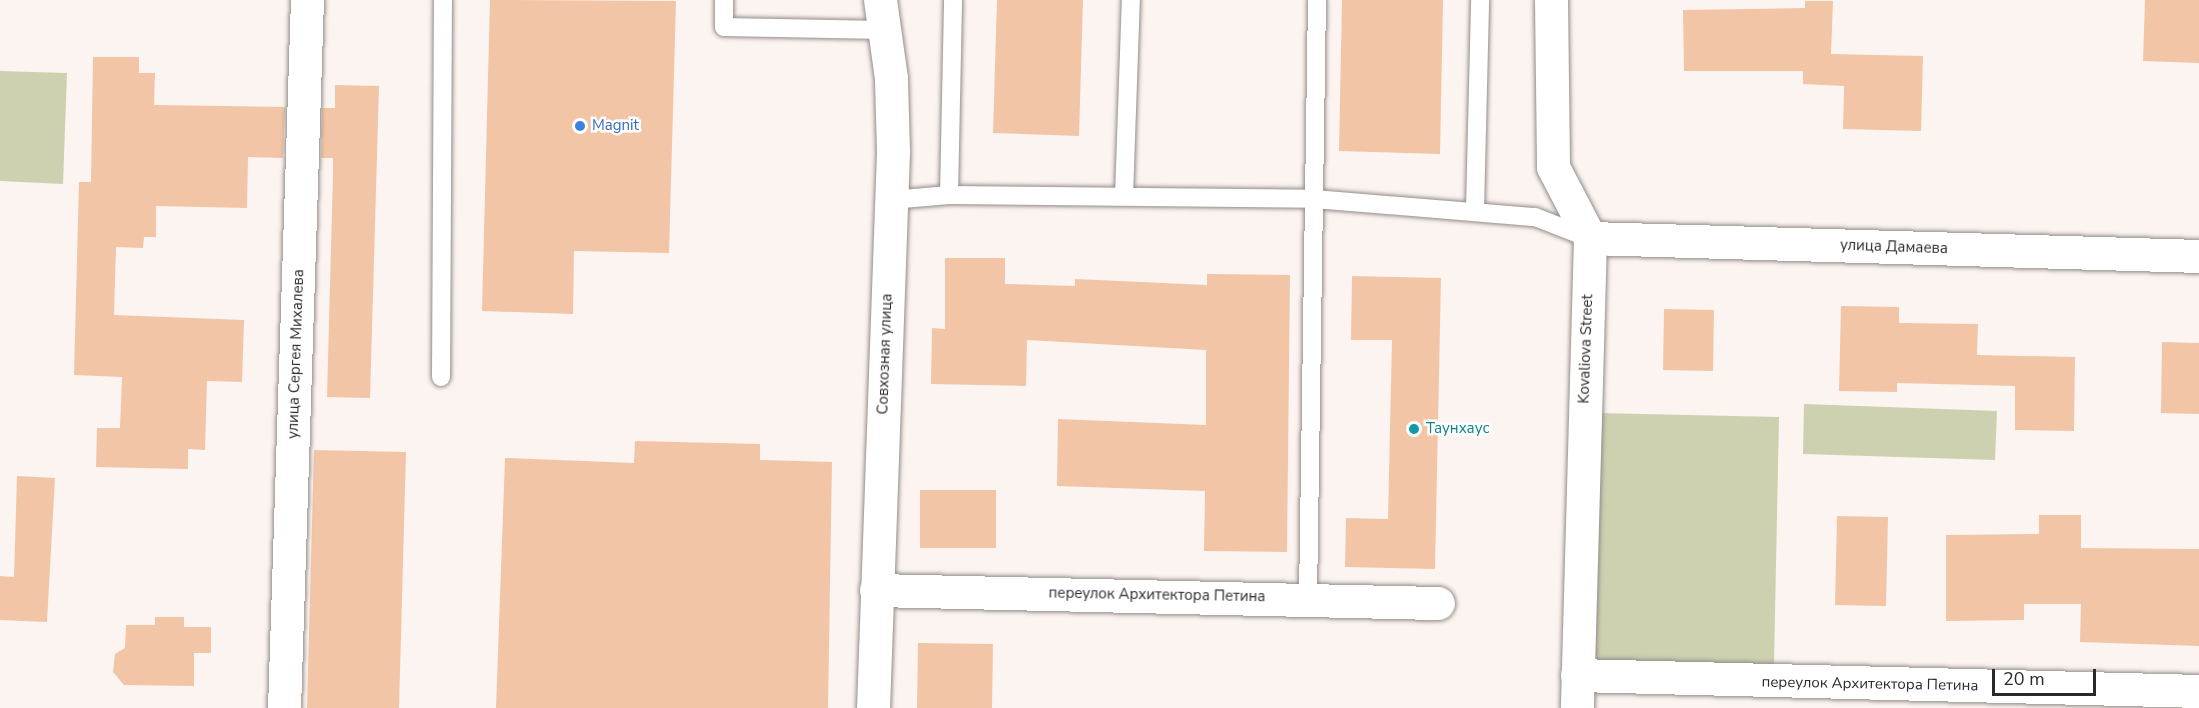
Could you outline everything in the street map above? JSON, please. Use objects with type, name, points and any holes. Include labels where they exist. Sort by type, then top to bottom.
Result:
[{"type":"street","name":"улица Сергея Михалева","points":[[284,708],[308,0]]},
{"type":"street","name":"Kovaliova Street","points":[[1551,0],[1553,167],[1590,238],[1577,708]]},
{"type":"street","name":"Совхозная улица","points":[[873,708],[891,200],[891,78],[882,15]]},
{"type":"street","name":"улица Дамаева","points":[[1590,238],[2199,256]]},
{"type":"street","name":"переулок Архитектора Петина","points":[[876,590],[1308,598],[1438,603]]},
{"type":"street","name":"переулок Архитектора Петина","points":[[1577,675],[2199,692]]},
{"type":"lane","points":[[441,377],[443,0]]},
{"type":"lane","points":[[724,0],[724,27],[882,15]]},
{"type":"lane","points":[[949,195],[953,0]]},
{"type":"lane","points":[[1124,196],[1131,0]]},
{"type":"lane","points":[[1308,598],[1317,0]]},
{"type":"lane","points":[[1475,210],[1480,0]]},
{"type":"lane","points":[[891,200],[949,195],[1314,199],[1475,210],[1535,217],[1590,238]]},
{"type":"green space","points":[[0,71],[67,73],[63,184],[0,181]]},
{"type":"green space","points":[[1804,404],[1997,411],[1995,460],[1803,454]]},
{"type":"green space","points":[[1598,413],[1779,417],[1774,664],[1593,660]]},
{"type":"building","name":"Magnit","points":[[490,0],[676,1],[669,253],[574,251],[573,314],[482,311]]},
{"type":"building","points":[[997,0],[1083,0],[1079,136],[993,133]]},
{"type":"building","points":[[1342,0],[1443,0],[1440,154],[1339,151]]},
{"type":"building","points":[[2145,0],[2199,0],[2199,63],[2143,61]]},
{"type":"building","points":[[1805,1],[1833,1],[1831,54],[1923,56],[1921,131],[1843,129],[1844,86],[1803,84],[1803,71],[1684,71],[1683,10],[1805,8]]},
{"type":"building","points":[[93,57],[139,57],[139,73],[155,73],[154,105],[285,107],[283,158],[248,157],[247,208],[156,206],[156,237],[144,237],[143,248],[116,247],[114,315],[244,320],[242,382],[207,381],[205,450],[188,449],[188,469],[96,467],[97,428],[120,428],[122,377],[74,375],[79,182],[91,182]]},
{"type":"building","points":[[335,85],[379,86],[370,398],[327,397],[333,158],[321,158],[322,108],[335,108]]},
{"type":"building","points":[[945,258],[1005,258],[1005,284],[1075,286],[1075,279],[1207,285],[1207,274],[1290,275],[1287,552],[1204,551],[1205,491],[1057,486],[1058,419],[1206,425],[1206,350],[1027,340],[1026,386],[931,384],[932,328],[945,329]]},
{"type":"building","name":"Таунхаус","points":[[1352,276],[1441,278],[1435,569],[1345,567],[1346,518],[1388,519],[1392,340],[1351,340]]},
{"type":"building","points":[[1841,306],[1899,307],[1899,323],[1978,324],[1977,355],[2075,357],[2074,431],[2015,430],[2015,386],[1897,383],[1897,392],[1839,391]]},
{"type":"building","points":[[1664,309],[1714,310],[1713,371],[1663,370]]},
{"type":"building","points":[[2162,342],[2199,343],[2199,414],[2161,413]]},
{"type":"building","points":[[635,441],[760,444],[760,460],[832,462],[828,708],[496,708],[505,458],[634,463]]},
{"type":"building","points":[[314,450],[406,452],[399,708],[307,708]]},
{"type":"building","points":[[17,476],[55,478],[47,622],[0,620],[0,576],[14,577]]},
{"type":"building","points":[[920,490],[996,490],[996,548],[920,548]]},
{"type":"building","points":[[2039,515],[2081,515],[2081,548],[2199,549],[2199,646],[2080,642],[2081,604],[2024,604],[2024,620],[1946,621],[1946,535],[2039,534]]},
{"type":"building","points":[[1837,516],[1888,517],[1886,606],[1835,605]]},
{"type":"building","points":[[155,617],[184,617],[184,627],[211,627],[211,653],[194,653],[194,686],[124,685],[113,672],[115,654],[125,648],[126,625],[155,625]]},
{"type":"building","points":[[918,643],[993,644],[992,708],[917,708]]},
{"type":"place","name":"Magnit","points":[[580,126]]},
{"type":"place","name":"Таунхаус","points":[[1414,429]]}]
